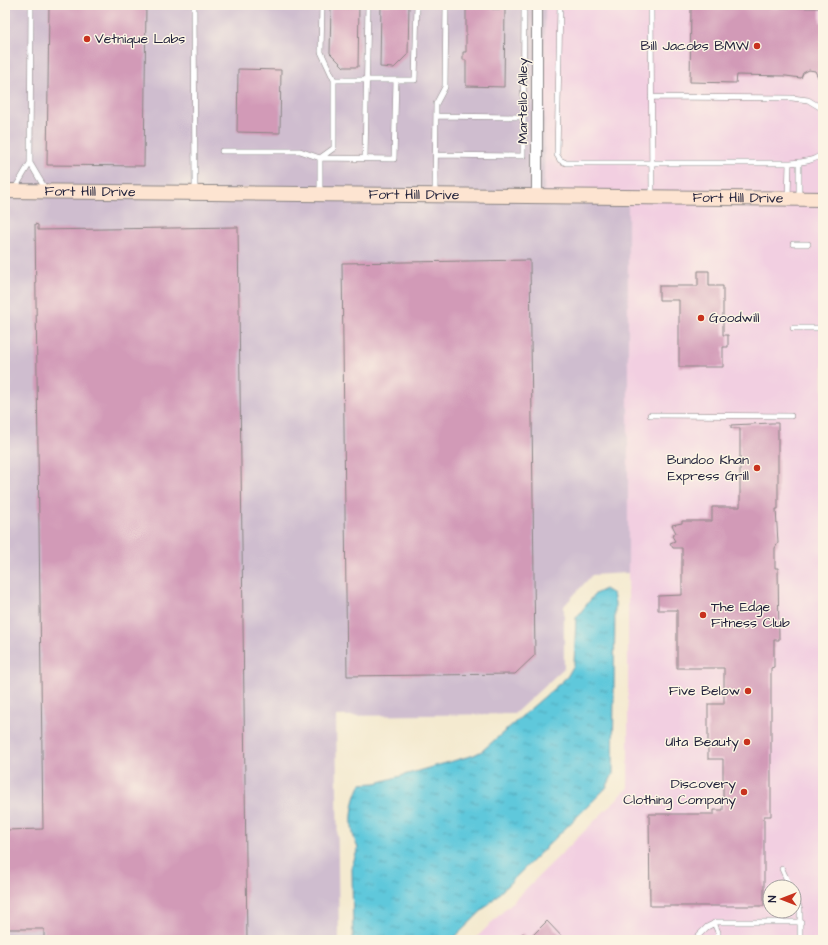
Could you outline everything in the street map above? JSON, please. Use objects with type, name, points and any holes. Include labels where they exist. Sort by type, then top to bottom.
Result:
[{"type":"street","name":"Martello Alley","points":[[537,5],[537,196]]},
{"type":"street","name":"Fort Hill Drive","points":[[9,191],[823,199]]},
{"type":"lane","points":[[31,5],[30,163],[47,191]]},
{"type":"lane","points":[[194,5],[195,193]]},
{"type":"lane","points":[[320,158],[334,148],[334,80],[322,52],[322,5]]},
{"type":"lane","points":[[365,158],[368,5]]},
{"type":"lane","points":[[334,80],[416,80],[416,5]]},
{"type":"lane","points":[[435,195],[436,104],[445,87],[446,5]]},
{"type":"lane","points":[[435,155],[523,156],[524,5]]},
{"type":"lane","points":[[560,5],[557,155],[560,160],[566,163],[799,162],[820,157],[823,153]]},
{"type":"lane","points":[[651,5],[652,197]]},
{"type":"lane","points":[[222,151],[300,151],[320,158],[394,159],[396,80]]},
{"type":"lane","points":[[651,97],[792,98],[808,100],[823,109]]},
{"type":"lane","points":[[436,116],[523,117]]},
{"type":"lane","points":[[320,158],[320,194]]},
{"type":"lane","points":[[789,162],[793,199]]},
{"type":"lane","points":[[793,199],[799,162]]},
{"type":"lane","points":[[9,191],[30,163]]},
{"type":"lane","points":[[793,244],[808,244]]},
{"type":"lane","points":[[793,328],[823,328]]},
{"type":"lane","points":[[650,415],[791,416]]},
{"type":"lane","points":[[782,868],[787,879]]},
{"type":"lane","points":[[800,940],[801,919]]},
{"type":"lane","points":[[694,940],[707,927],[714,923],[801,922]]},
{"type":"lane","points":[[714,923],[718,932],[718,940]]},
{"type":"shaded area","points":[[5,5],[545,5],[544,199],[628,200],[628,573],[592,575],[564,606],[564,668],[514,714],[336,716],[339,940],[5,940]]},
{"type":"shaded area","points":[[545,5],[823,5],[823,940],[474,940],[628,788],[628,200],[544,199]]},
{"type":"water","points":[[605,589],[613,594],[615,603],[613,774],[606,788],[452,940],[353,940],[352,866],[358,848],[353,832],[352,816],[355,799],[361,784],[376,783],[474,755],[482,751],[567,677],[574,665],[576,618],[595,594]]},
{"type":"building","points":[[49,5],[146,5],[144,166],[47,165]]},
{"type":"building","points":[[331,5],[359,5],[358,67],[344,67],[330,53]]},
{"type":"building","points":[[381,5],[409,5],[408,54],[394,68],[380,67]]},
{"type":"building","points":[[466,5],[492,5],[492,9],[505,9],[504,87],[466,86],[466,60],[463,60],[463,52],[466,52]]},
{"type":"building","name":"Bill Jacobs BMW","points":[[691,7],[820,8],[820,22],[823,22],[823,78],[819,79],[815,71],[809,70],[803,73],[801,78],[786,76],[737,75],[736,83],[690,82]]},
{"type":"building","points":[[238,69],[281,70],[280,133],[237,132]]},
{"type":"building","points":[[35,224],[38,225],[38,230],[238,227],[247,940],[44,940],[44,929],[5,929],[5,830],[43,829]]},
{"type":"building","points":[[530,260],[535,655],[515,674],[347,676],[342,263]]},
{"type":"building","name":"Goodwill","points":[[698,271],[709,271],[709,286],[723,286],[723,335],[728,335],[728,347],[723,347],[723,367],[679,367],[679,300],[659,300],[659,286],[698,286]]},
{"type":"building","points":[[778,423],[778,509],[776,509],[778,543],[775,548],[775,568],[778,568],[779,640],[774,640],[774,667],[771,668],[771,816],[764,816],[764,879],[762,879],[762,906],[650,906],[649,814],[714,814],[714,810],[723,810],[723,759],[708,759],[708,704],[724,704],[724,668],[677,668],[677,610],[658,610],[658,596],[682,595],[682,548],[673,548],[670,543],[675,541],[672,536],[676,533],[672,525],[682,523],[682,521],[712,521],[712,507],[740,507],[740,428],[731,428],[731,425]]},
{"type":"building","points":[[547,921],[565,940],[515,940],[523,933],[529,939]]},
{"type":"place","name":"Vetnique Labs","points":[[87,39]]},
{"type":"place","name":"Bill Jacobs BMW","points":[[757,46]]},
{"type":"place","name":"Goodwill","points":[[701,318]]},
{"type":"place","name":"Bundoo Khan Express Grill","points":[[757,468]]},
{"type":"place","name":"The Edge Fitness Club","points":[[703,615]]},
{"type":"place","name":"Five Below","points":[[748,691]]},
{"type":"place","name":"Ulta Beauty","points":[[747,742]]},
{"type":"place","name":"Discovery Clothing Company","points":[[744,792]]}]
